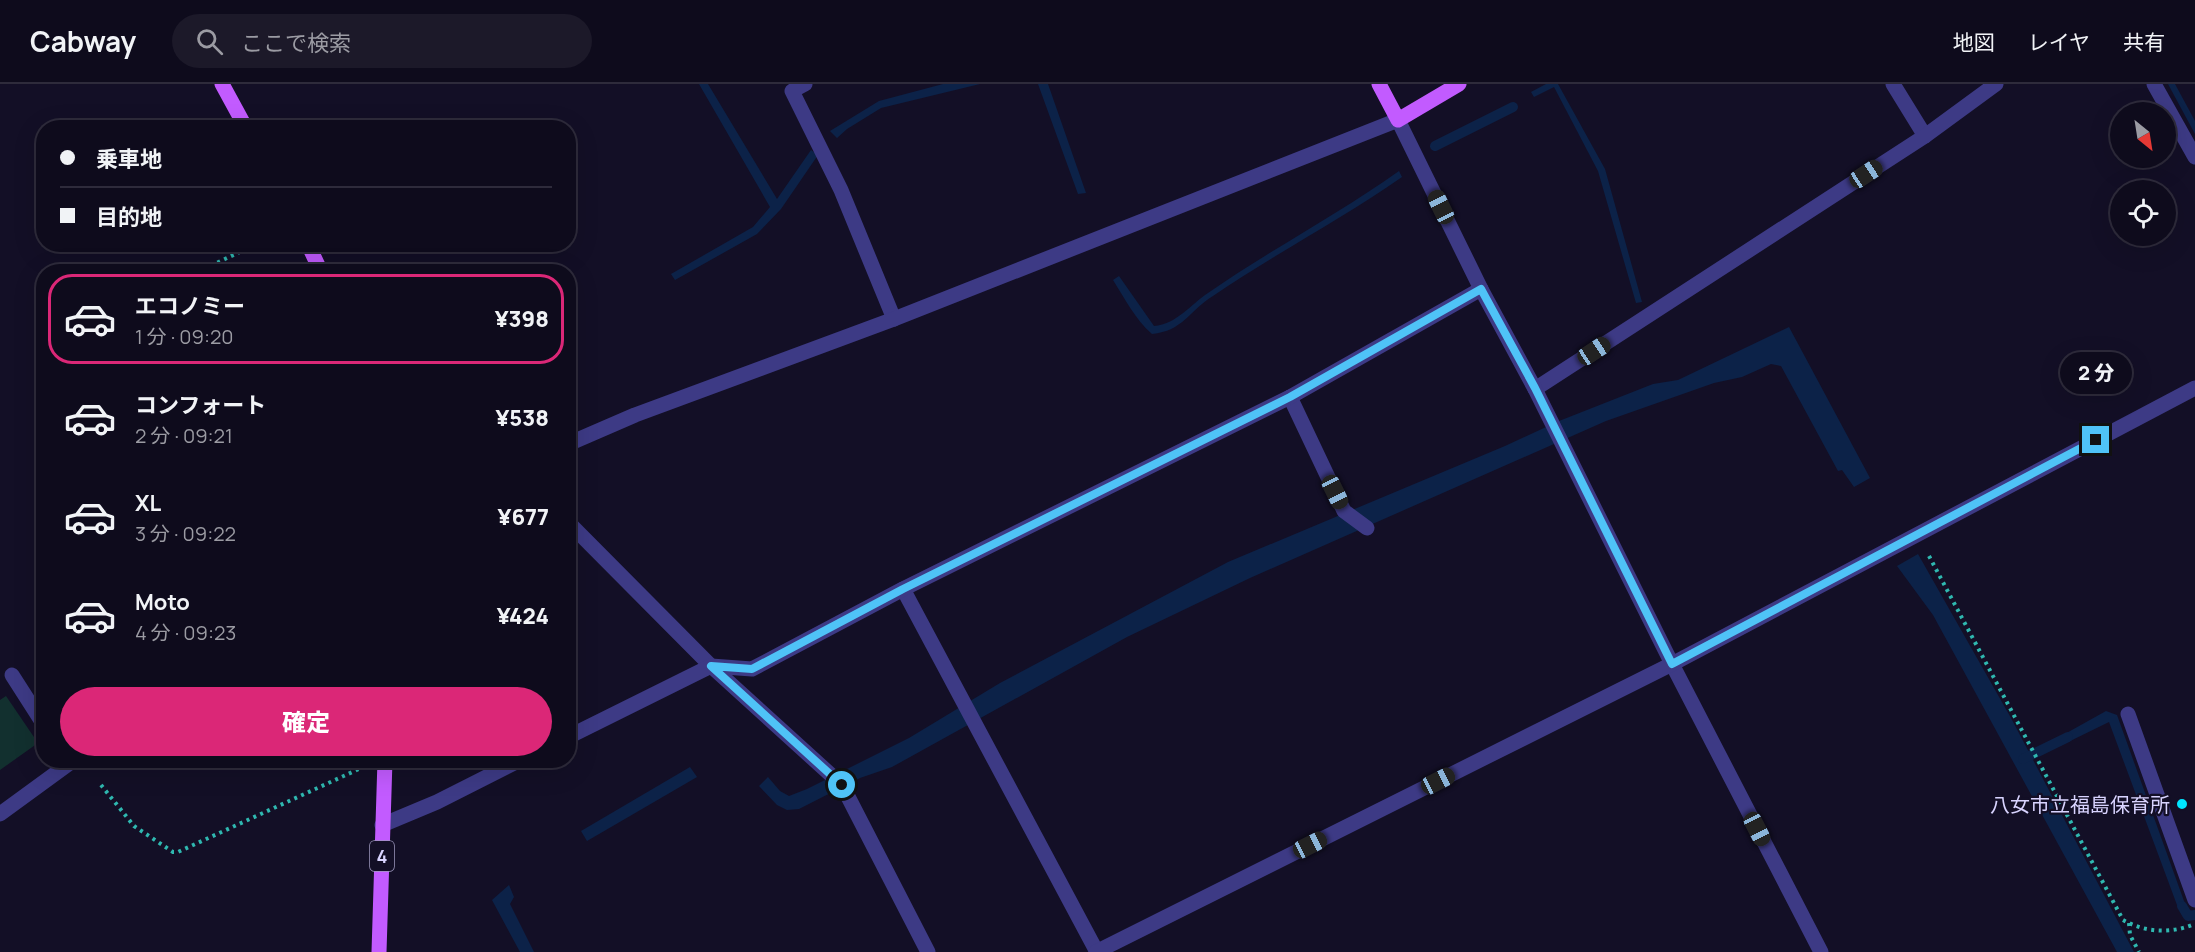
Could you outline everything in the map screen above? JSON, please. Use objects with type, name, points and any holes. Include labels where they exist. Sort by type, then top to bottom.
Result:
[{"type":"main road","points":[[222,84],[242,120]]},
{"type":"main road","points":[[1379,84],[1398,120],[1459,84]]},
{"type":"main road","name":"4","points":[[379,952],[386,768]]},
{"type":"street","points":[[805,84],[792,91],[841,190],[894,319]]},
{"type":"street","points":[[1893,84],[1925,136]]},
{"type":"street","points":[[1535,388],[1925,136],[1996,84]]},
{"type":"street","points":[[2154,84],[2195,157]]},
{"type":"street","points":[[576,441],[635,415],[894,319],[1398,120],[1481,289],[1535,388],[1672,664],[1821,952]]},
{"type":"street","points":[[576,732],[711,666],[752,669],[903,589],[1290,397],[1481,289]]},
{"type":"street","points":[[903,589],[1097,952],[1672,664],[2195,388]]},
{"type":"street","points":[[1290,397],[1344,511],[1367,528]]},
{"type":"street","points":[[576,530],[711,666],[842,785],[928,952]]},
{"type":"street","points":[[12,675],[36,712]]},
{"type":"street","points":[[2128,714],[2195,900]]},
{"type":"street","points":[[0,814],[61,768]]},
{"type":"street","points":[[382,825],[436,802],[504,768]]},
{"type":"path","points":[[214,264],[240,252]]},
{"type":"path","points":[[1917,534],[2123,920],[2134,926],[2157,932],[2195,923]]},
{"type":"path","points":[[101,785],[134,826],[173,852],[178,852],[360,768]]},
{"type":"path","points":[[2130,923],[2130,935],[2139,952]]},
{"type":"green space","points":[[6,696],[36,740],[36,744],[0,770],[0,700]]},
{"type":"water","points":[[699,84],[708,84],[777,199],[811,150],[818,155],[781,209],[757,234],[675,280],[671,274],[753,227],[770,207]]},
{"type":"water","points":[[943,84],[980,84],[881,108],[847,129],[837,138],[830,131],[879,101]]},
{"type":"water","points":[[1038,84],[1048,84],[1086,193],[1078,194]]},
{"type":"water","points":[[1546,84],[1558,84],[1605,169],[1642,302],[1636,303],[1598,171],[1554,87],[1534,97],[1531,92]]},
{"type":"water","points":[[2168,84],[2175,84],[2195,121],[2195,134]]},
{"type":"water","points":[[1399,171],[1402,177],[1236,281],[1171,329],[1152,334],[1135,315],[1113,280],[1119,276],[1154,326],[1170,322],[1231,277],[1352,203]]},
{"type":"water","points":[[1789,327],[1870,478],[1854,487],[1842,470],[1838,471],[1781,366],[1771,364],[1742,377],[1714,383],[1606,421],[1250,578],[1127,637],[892,767],[860,778],[799,809],[787,810],[777,805],[759,786],[768,777],[780,791],[789,796],[807,789],[909,738],[1000,683],[1228,562],[1505,446],[1559,421],[1653,384],[1678,380]]},
{"type":"water","points":[[1918,554],[2011,718],[2134,952],[2117,952],[1933,615],[1897,566]]},
{"type":"water","points":[[2106,711],[2117,715],[2184,901],[2192,915],[2183,917],[2177,905],[2109,722],[2060,746],[2056,745],[2054,740]]},
{"type":"water","points":[[690,767],[697,777],[587,841],[581,831]]},
{"type":"water","points":[[509,885],[514,897],[510,904],[534,952],[520,952],[492,900]]},
{"type":"waterway","points":[[1435,146],[1513,107]]},
{"type":"waterway","points":[[2023,759],[2068,737]]},
{"type":"waterway","points":[[2182,906],[2188,916],[2195,915]]},
{"type":"place","name":"八女市立福島保育所","points":[[2182,804]]},
{"type":"route","points":[[842,785],[711,666],[752,669],[903,589],[1290,397],[1481,289],[1535,388],[1672,664],[2096,440]]}]
